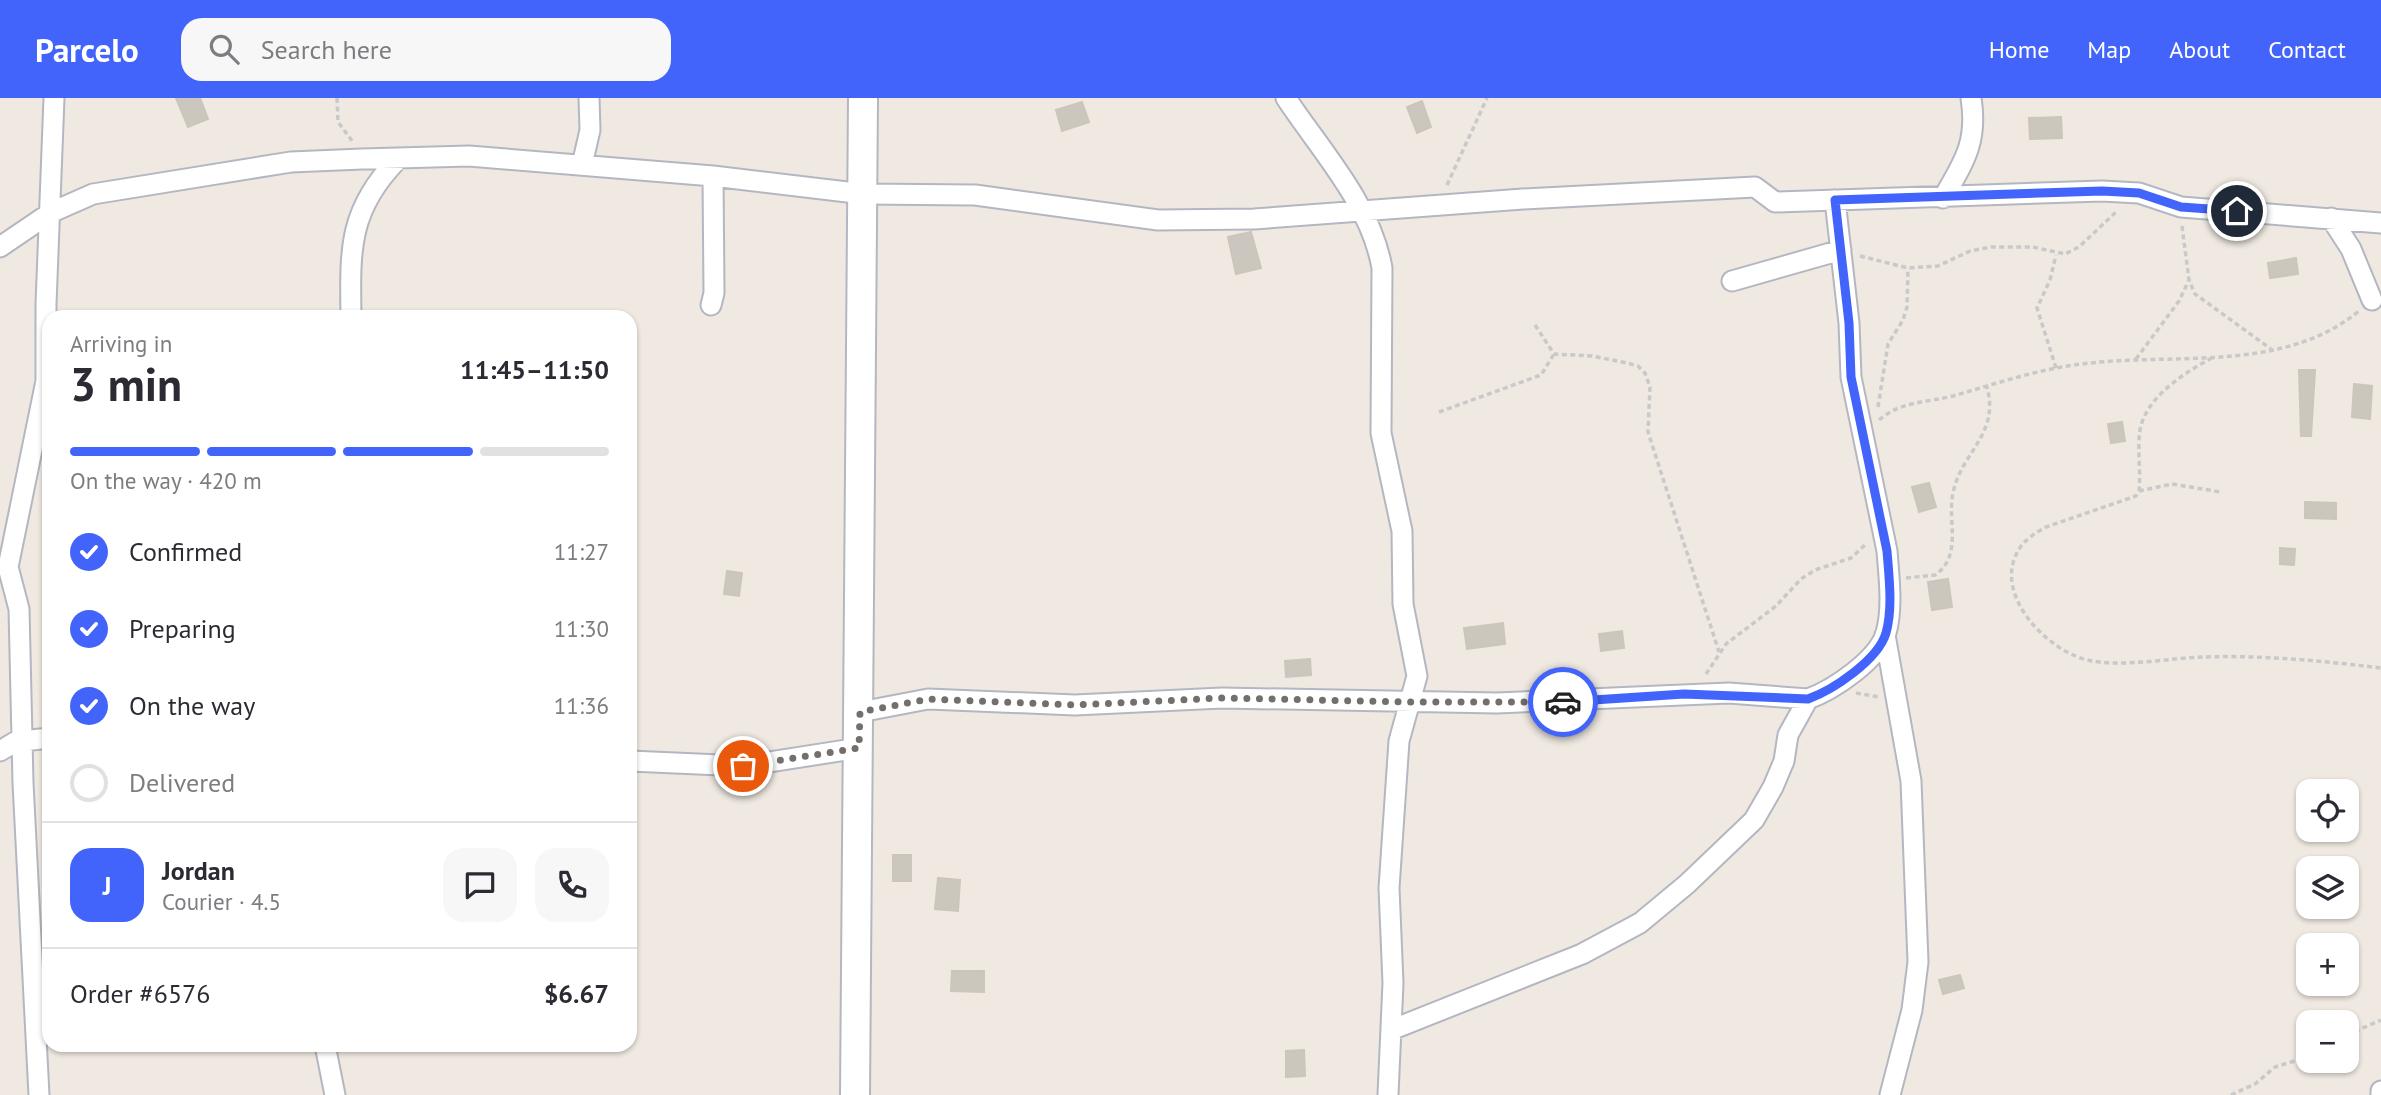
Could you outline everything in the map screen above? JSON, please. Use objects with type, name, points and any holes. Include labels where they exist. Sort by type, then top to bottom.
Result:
[{"type":"main road","points":[[855,1095],[863,98]]},
{"type":"street","points":[[48,310],[54,98]]},
{"type":"street","points":[[582,165],[590,130],[589,98]]},
{"type":"street","points":[[1286,98],[1364,213],[1377,243],[1382,268],[1381,433],[1402,531],[1403,604],[1417,676],[1399,741],[1390,875],[1391,1030],[1388,1095]]},
{"type":"street","points":[[1943,198],[1968,156],[1973,138],[1971,98]]},
{"type":"street","points":[[0,247],[50,214],[93,194],[291,162],[469,156],[713,176],[864,194],[975,195],[1158,220],[1254,219],[1364,213],[1436,205],[1755,187],[1775,202],[2102,191],[2139,193],[2181,207],[2381,223]]},
{"type":"street","points":[[351,310],[349,266],[356,229],[367,198],[398,159]]},
{"type":"street","points":[[711,305],[714,293],[713,176]]},
{"type":"street","points":[[1835,200],[1842,250],[1851,377],[1880,518],[1889,578],[1885,635],[1911,780],[1918,962],[1912,1010],[1890,1095]]},
{"type":"street","points":[[2331,218],[2351,249],[2372,300]]},
{"type":"street","points":[[1732,281],[1842,250]]},
{"type":"street","points":[[39,1095],[19,609],[8,567],[42,401]]},
{"type":"street","points":[[1391,1030],[1582,954],[1640,923],[1687,884],[1754,820],[1784,761],[1788,735],[1817,696],[1860,665],[1885,635]]},
{"type":"street","points":[[860,712],[929,699],[1075,705],[1222,698],[1410,702],[1614,701],[1684,694],[1817,696]]},
{"type":"street","points":[[0,751],[15,742],[42,739]]},
{"type":"street","points":[[637,761],[743,766],[859,748]]},
{"type":"street","points":[[326,1052],[335,1095]]},
{"type":"path","points":[[337,98],[338,122],[358,148],[362,159]]},
{"type":"path","points":[[1436,205],[1487,98]]},
{"type":"path","points":[[1842,250],[1908,268],[1938,266],[1970,251],[1991,247],[2033,247],[2056,255],[2065,254],[2079,247],[2139,193]]},
{"type":"path","points":[[2181,207],[2189,280],[2199,300],[2271,349]]},
{"type":"path","points":[[2056,255],[2050,281],[2037,308],[2056,368]]},
{"type":"path","points":[[1876,429],[1888,344],[1903,320],[1907,307],[1908,268]]},
{"type":"path","points":[[2136,360],[2179,301],[2189,280]]},
{"type":"path","points":[[1877,422],[1899,406],[2056,368],[2136,360],[2212,358],[2300,344],[2355,314],[2372,300]]},
{"type":"path","points":[[1535,325],[1554,354]]},
{"type":"path","points":[[1554,354],[1592,356],[1627,363],[1638,366],[1645,373],[1650,387],[1648,432],[1719,652]]},
{"type":"path","points":[[1439,412],[1541,375],[1554,354]]},
{"type":"path","points":[[2139,491],[2139,447],[2144,417],[2152,402],[2212,358]]},
{"type":"path","points":[[1889,578],[1936,575],[1950,559],[1953,490],[1984,433],[1990,415],[1987,386]]},
{"type":"path","points":[[2221,492],[2172,484],[2139,491],[2131,499],[2046,527],[2018,551],[2011,574],[2015,594],[2043,635],[2065,651],[2092,661],[2250,657],[2381,668]]},
{"type":"path","points":[[1684,694],[1708,672],[1719,652],[1732,639],[1776,606],[1801,579],[1860,552],[1880,518]]},
{"type":"path","points":[[1817,696],[1868,695],[1899,705]]},
{"type":"path","points":[[2359,1030],[2381,1020]]},
{"type":"path","points":[[2231,1095],[2255,1084],[2274,1067],[2296,1060]]},
{"type":"building","points":[[176,98],[200,98],[208,119],[188,127]]},
{"type":"building","points":[[1422,101],[1431,127],[1417,133],[1407,107]]},
{"type":"building","points":[[1082,102],[1089,122],[1062,131],[1056,110]]},
{"type":"building","points":[[2061,117],[2062,138],[2030,139],[2029,118]]},
{"type":"building","points":[[1251,232],[1261,268],[1236,274],[1228,237]]},
{"type":"building","points":[[2296,258],[2298,274],[2270,278],[2268,263]]},
{"type":"building","points":[[2299,370],[2315,370],[2311,436],[2301,436]]},
{"type":"building","points":[[2354,384],[2372,386],[2370,419],[2352,417]]},
{"type":"building","points":[[2122,422],[2125,441],[2111,443],[2108,424]]},
{"type":"building","points":[[1929,483],[1936,507],[1919,512],[1912,487]]},
{"type":"building","points":[[2305,502],[2336,503],[2336,519],[2305,518]]},
{"type":"building","points":[[2280,548],[2295,549],[2294,565],[2280,564]]},
{"type":"building","points":[[727,571],[742,573],[739,596],[724,594]]},
{"type":"building","points":[[1948,579],[1952,607],[1932,610],[1928,582]]},
{"type":"building","points":[[1503,623],[1505,644],[1467,649],[1464,628]]},
{"type":"building","points":[[1622,631],[1624,648],[1601,651],[1599,634]]},
{"type":"building","points":[[1310,659],[1311,675],[1286,677],[1285,661]]},
{"type":"building","points":[[893,855],[911,855],[911,881],[893,881]]},
{"type":"building","points":[[938,878],[960,880],[958,911],[935,909]]},
{"type":"building","points":[[952,971],[984,971],[984,992],[951,991]]},
{"type":"building","points":[[1960,975],[1964,988],[1943,994],[1939,980]]},
{"type":"building","points":[[1304,1050],[1305,1076],[1286,1077],[1286,1051]]},
{"type":"way so far","points":[[743,766],[859,748],[860,712],[929,699],[1075,705],[1222,698],[1563,702]]},
{"type":"route","points":[[1563,702],[1614,701],[1684,694],[1808,699],[1825,693],[1844,680],[1874,651],[1885,635],[1889,578],[1887,551],[1851,377],[1849,323],[1835,200],[2102,191],[2139,193],[2181,207],[2237,211]]}]
